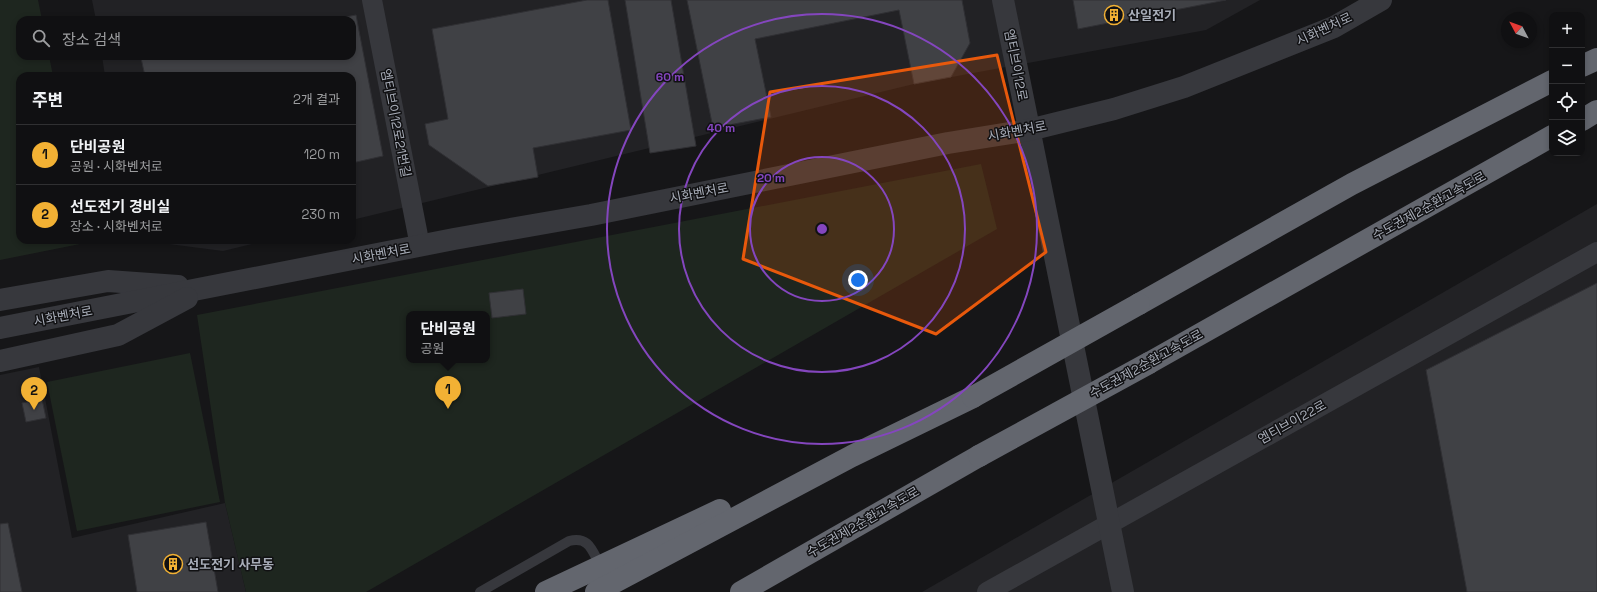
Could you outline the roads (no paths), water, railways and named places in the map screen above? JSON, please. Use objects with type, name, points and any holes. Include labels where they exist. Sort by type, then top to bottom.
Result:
[{"type":"highway","points":[[1585,65],[1597,59]]},
{"type":"highway","points":[[596,592],[852,456],[973,397],[1352,184],[1549,84]]},
{"type":"highway","points":[[1585,118],[1597,111]]},
{"type":"highway","name":"수도권제2순환고속도로","points":[[741,592],[979,456],[1149,363],[1549,138]]},
{"type":"highway","points":[[546,592],[747,498],[852,456]]},
{"type":"street","name":"엠티브이12로21번길","points":[[372,0],[420,246]]},
{"type":"street","name":"엠티브이12로","points":[[1003,0],[1123,592]]},
{"type":"street","name":"시화벤처로","points":[[0,328],[420,246],[599,213],[948,143],[1029,130],[1114,109],[1184,87],[1334,27],[1381,0]]},
{"type":"street","name":"엠티브이22로","points":[[987,592],[1597,252]]},
{"type":"street","points":[[0,300],[108,281],[207,288]]},
{"type":"street","points":[[0,361],[118,335],[207,288]]},
{"type":"lane","points":[[480,592],[569,540],[578,539],[588,542],[601,567]]},
{"type":"place","name":"산일전기","points":[[1114,15]]},
{"type":"place","name":"단비공원","points":[[448,409]]},
{"type":"place","name":"선도전기 경비실","points":[[34,410]]},
{"type":"place","name":"선도전기 사무동","points":[[173,564]]}]
